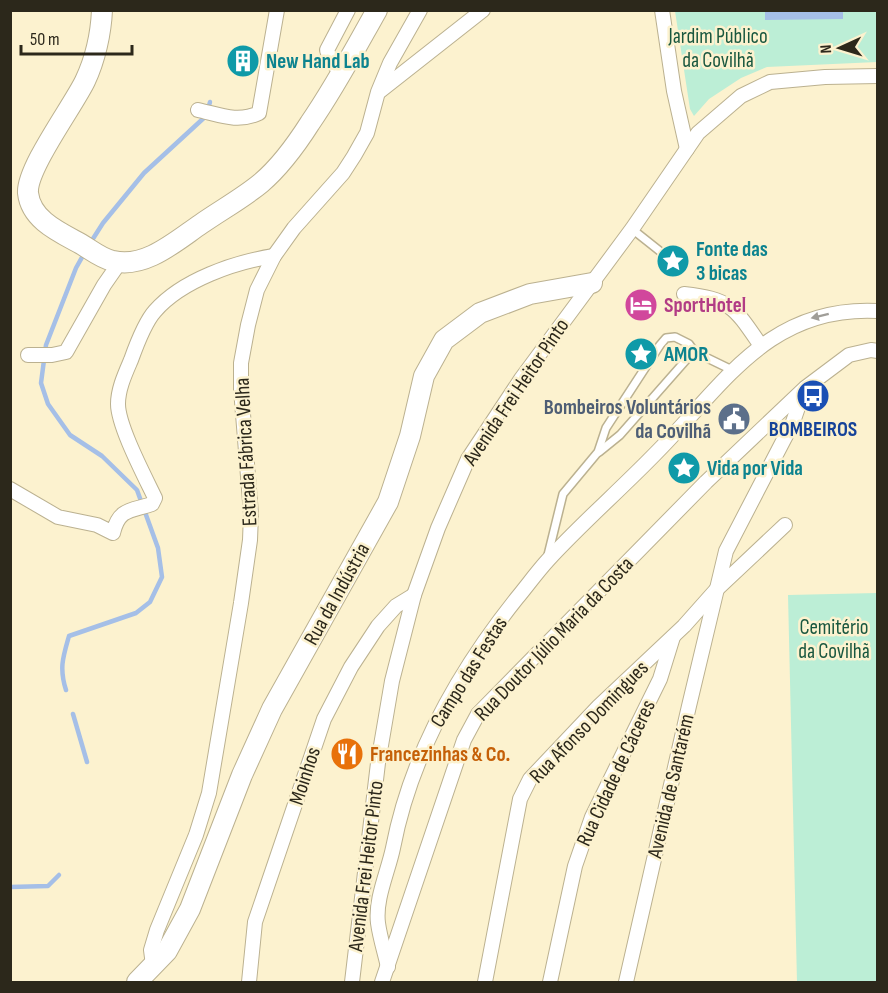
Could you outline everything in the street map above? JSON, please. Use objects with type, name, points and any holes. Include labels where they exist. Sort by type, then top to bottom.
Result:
[{"type":"street","points":[[102,10],[101,26],[86,79],[44,152],[30,180],[28,190],[30,204],[43,221],[87,248],[115,262],[128,264],[157,253],[262,182],[291,153],[333,89],[377,10]]},
{"type":"street","points":[[198,110],[235,119],[249,118],[259,112],[277,10]]},
{"type":"street","points":[[341,73],[330,59],[327,50],[348,10]]},
{"type":"street","name":"Estrada Fábrica Velha","points":[[153,965],[151,950],[157,930],[196,835],[209,793],[241,603],[250,540],[251,514],[241,363],[257,290],[274,256],[294,228],[343,173],[354,156],[367,133],[378,92],[390,63],[420,10]]},
{"type":"street","points":[[378,92],[483,10]]},
{"type":"street","points":[[662,10],[674,91],[687,149]]},
{"type":"street","name":"Avenida Frei Heitor Pinto","points":[[352,982],[378,763],[392,681],[414,595],[438,528],[468,459],[521,379],[632,229],[698,133],[741,96],[770,82],[825,76],[878,76]]},
{"type":"street","points":[[10,489],[58,517],[97,525],[112,533],[116,520],[126,511],[153,504],[156,498],[133,452],[118,405],[122,383],[135,349],[154,311],[202,276],[249,259],[274,256]]},
{"type":"street","points":[[28,355],[52,355],[66,352],[115,262]]},
{"type":"street","name":"Rua da Indústria","points":[[137,982],[167,951],[190,909],[242,775],[273,709],[388,502],[410,436],[424,376],[444,340],[480,313],[490,309],[530,294],[592,283]]},
{"type":"street","points":[[684,294],[710,297],[726,303],[745,323],[761,346]]},
{"type":"street","name":"Campo das Festas","points":[[388,968],[378,922],[379,903],[401,811],[418,760],[449,695],[489,633],[547,561],[656,453],[732,370],[781,332],[812,318],[837,312],[878,311]]},
{"type":"street","name":"Rua Doutor Júlio Maria da Costa","points":[[382,982],[464,740],[478,714],[706,482],[805,388],[849,354],[878,351]]},
{"type":"street","name":"Avenida de Santarém","points":[[626,982],[726,551],[793,423],[805,388]]},
{"type":"street","points":[[716,590],[785,525]]},
{"type":"street","name":"Rua Afonso Domingues","points":[[485,982],[520,800],[530,779],[599,706],[674,635],[716,590]]},
{"type":"street","name":"Moinhos","points":[[249,982],[255,922],[324,719],[351,667],[378,626],[396,606],[414,595]]},
{"type":"street","name":"Rua Cidade de Cáceres","points":[[550,982],[575,866],[592,817],[660,679],[674,635]]},
{"type":"lane","points":[[632,229],[670,260]]},
{"type":"lane","points":[[598,452],[606,428],[666,338],[675,337],[689,344],[694,351],[732,370]]},
{"type":"lane","points":[[547,561],[563,494],[598,452],[620,435],[694,351]]},
{"type":"green space","name":"Jardim Público da Covilhã","points":[[675,11],[877,11],[877,62],[767,67],[741,78],[709,99],[694,116],[690,109]]},
{"type":"green space","name":"Cemitério da Covilhã","points":[[877,593],[877,982],[797,982],[788,595]]},
{"type":"water","points":[[765,11],[843,11],[843,19],[765,20]]},
{"type":"waterway","points":[[89,245],[103,223],[144,173],[206,116],[210,102]]},
{"type":"waterway","points":[[66,690],[63,663],[69,636],[136,613],[150,602],[162,577],[158,548],[137,490],[102,456],[70,435],[48,404],[41,383],[46,345],[76,268],[85,252]]},
{"type":"waterway","points":[[73,714],[87,762]]},
{"type":"waterway","points":[[10,887],[48,886],[59,875]]},
{"type":"place","name":"New Hand Lab","points":[[243,61]]},
{"type":"place","name":"Fonte das 3 bicas","points":[[673,261]]},
{"type":"place","name":"SportHotel","points":[[641,305]]},
{"type":"place","name":"AMOR","points":[[641,354]]},
{"type":"place","name":"BOMBEIROS","points":[[813,396]]},
{"type":"place","name":"Bombeiros Voluntários da Covilhã","points":[[734,419]]},
{"type":"place","name":"Vida por Vida","points":[[684,468]]},
{"type":"place","name":"Francezinhas & Co.","points":[[347,754]]}]
